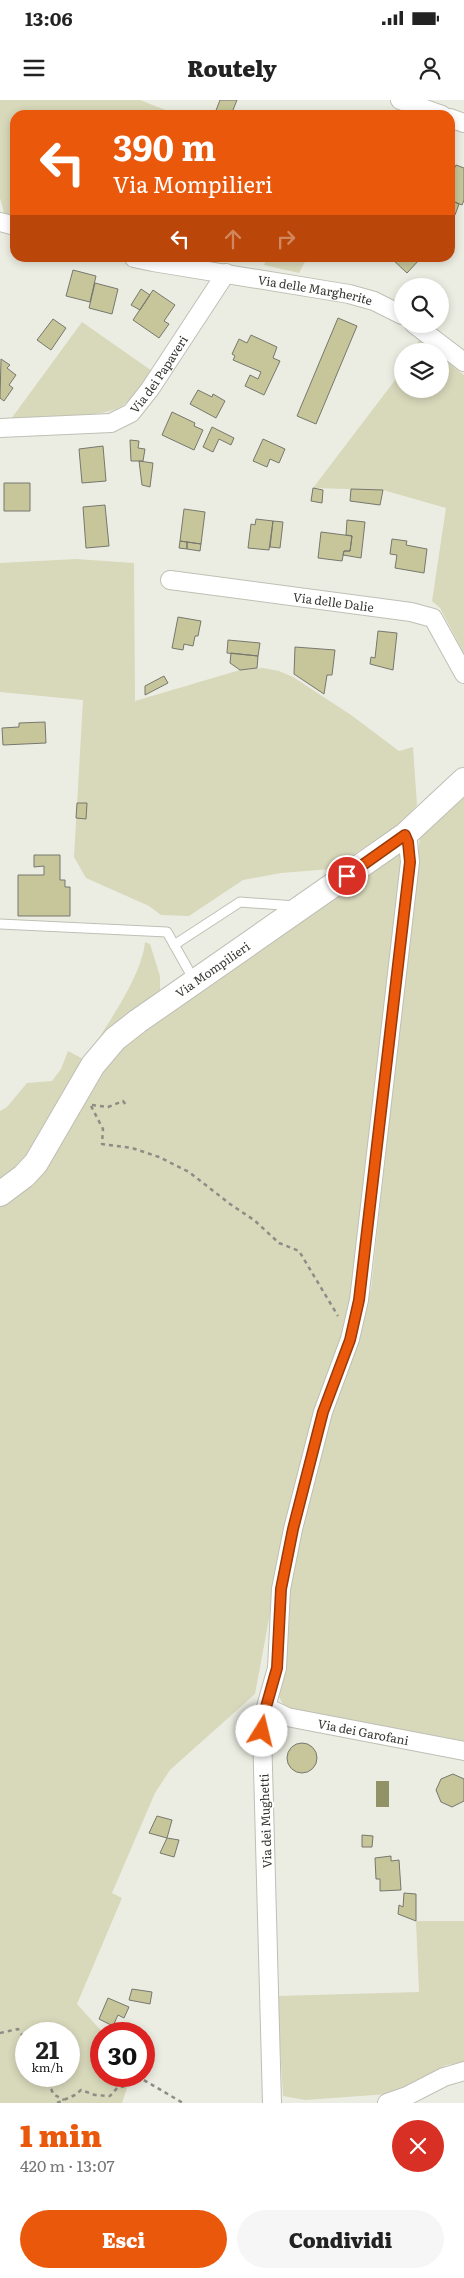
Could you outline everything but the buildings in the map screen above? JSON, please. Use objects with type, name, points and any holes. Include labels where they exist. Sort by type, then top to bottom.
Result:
[{"type":"street","points":[[400,100],[428,110]]},
{"type":"street","name":"Via delle Margherite","points":[[190,263],[226,273],[349,294],[374,301],[394,311]]},
{"type":"street","name":"Via dei Papaveri","points":[[0,428],[111,423],[131,413],[150,389],[226,273]]},
{"type":"street","points":[[426,333],[464,362]]},
{"type":"street","name":"Via delle Dalie","points":[[170,580],[411,612],[433,618],[464,674]]},
{"type":"street","name":"Via Mompilieri","points":[[0,1194],[24,1176],[36,1164],[93,1065],[108,1046],[138,1021],[405,835],[464,780]]},
{"type":"street","name":"Via dei Mughetti","points":[[272,2103],[262,1731],[266,1707],[277,1668],[281,1589],[293,1529],[323,1412],[350,1340],[359,1300],[410,862],[408,842],[405,835]]},
{"type":"street","name":"Via dei Garofani","points":[[266,1707],[287,1717],[464,1751]]},
{"type":"street","points":[[387,2103],[407,2096],[444,2077],[464,2071]]},
{"type":"lane","points":[[174,945],[240,902],[304,906]]},
{"type":"lane","points":[[0,924],[167,932],[195,982]]},
{"type":"path","points":[[126,1106],[123,1101],[108,1108],[93,1107],[89,1103],[103,1129],[102,1144],[132,1148],[159,1157],[189,1172],[254,1220],[279,1243],[299,1251],[329,1299],[350,1340]]},
{"type":"path","points":[[0,2032],[15,2030]]},
{"type":"path","points":[[52,2087],[53,2094],[64,2100]]},
{"type":"path","points":[[58,2103],[81,2090],[95,2095],[110,2096],[118,2088],[126,2087]]},
{"type":"path","points":[[155,2087],[183,2103]]},
{"type":"shaded area","points":[[0,100],[140,100],[165,110],[10,110],[10,215],[4,213],[0,198]]},
{"type":"shaded area","points":[[265,262],[305,262],[299,273],[264,265]]},
{"type":"shaded area","points":[[82,322],[152,371],[145,381],[122,406],[114,410],[70,417],[11,419]]},
{"type":"shaded area","points":[[449,363],[464,375],[464,653],[440,608],[432,601],[446,508],[383,490],[313,488],[394,382],[394,398],[449,398]]},
{"type":"shaded area","points":[[76,559],[134,563],[135,701],[240,670],[263,668],[279,671],[293,677],[351,715],[399,751],[413,747],[417,805],[400,824],[331,869],[281,873],[243,880],[189,916],[161,915],[149,906],[86,878],[74,857],[83,700],[0,692],[0,563]]},
{"type":"shaded area","points":[[464,788],[464,1745],[295,1713],[283,1704],[278,1690],[289,1593],[325,1426],[356,1344],[371,1289],[421,827]]},
{"type":"shaded area","points":[[400,851],[404,863],[351,1302],[274,1592],[255,1694],[170,1770],[155,1793],[112,1893],[122,1898],[77,2004],[93,2022],[90,2022],[90,2087],[127,2087],[122,2103],[0,2103],[0,1204],[87,1083],[146,1024],[253,956]]},
{"type":"shaded area","points":[[145,942],[150,944],[160,976],[160,996],[91,1050],[115,1012],[138,969]]},
{"type":"shaded area","points":[[68,1051],[85,1060],[30,1155],[0,1185],[0,1111],[7,1107],[27,1083],[52,1081],[61,1069]]},
{"type":"shaded area","points":[[376,1781],[389,1781],[389,1807],[376,1807]]},
{"type":"shaded area","points":[[416,1921],[464,1921],[464,2062],[446,2065],[388,2094],[305,2100],[283,2096],[277,1996],[419,1992]]},
{"type":"route","points":[[262,1731],[266,1707],[277,1668],[281,1589],[293,1529],[323,1412],[350,1340],[359,1300],[410,862],[408,842],[405,835],[347,876]]}]
